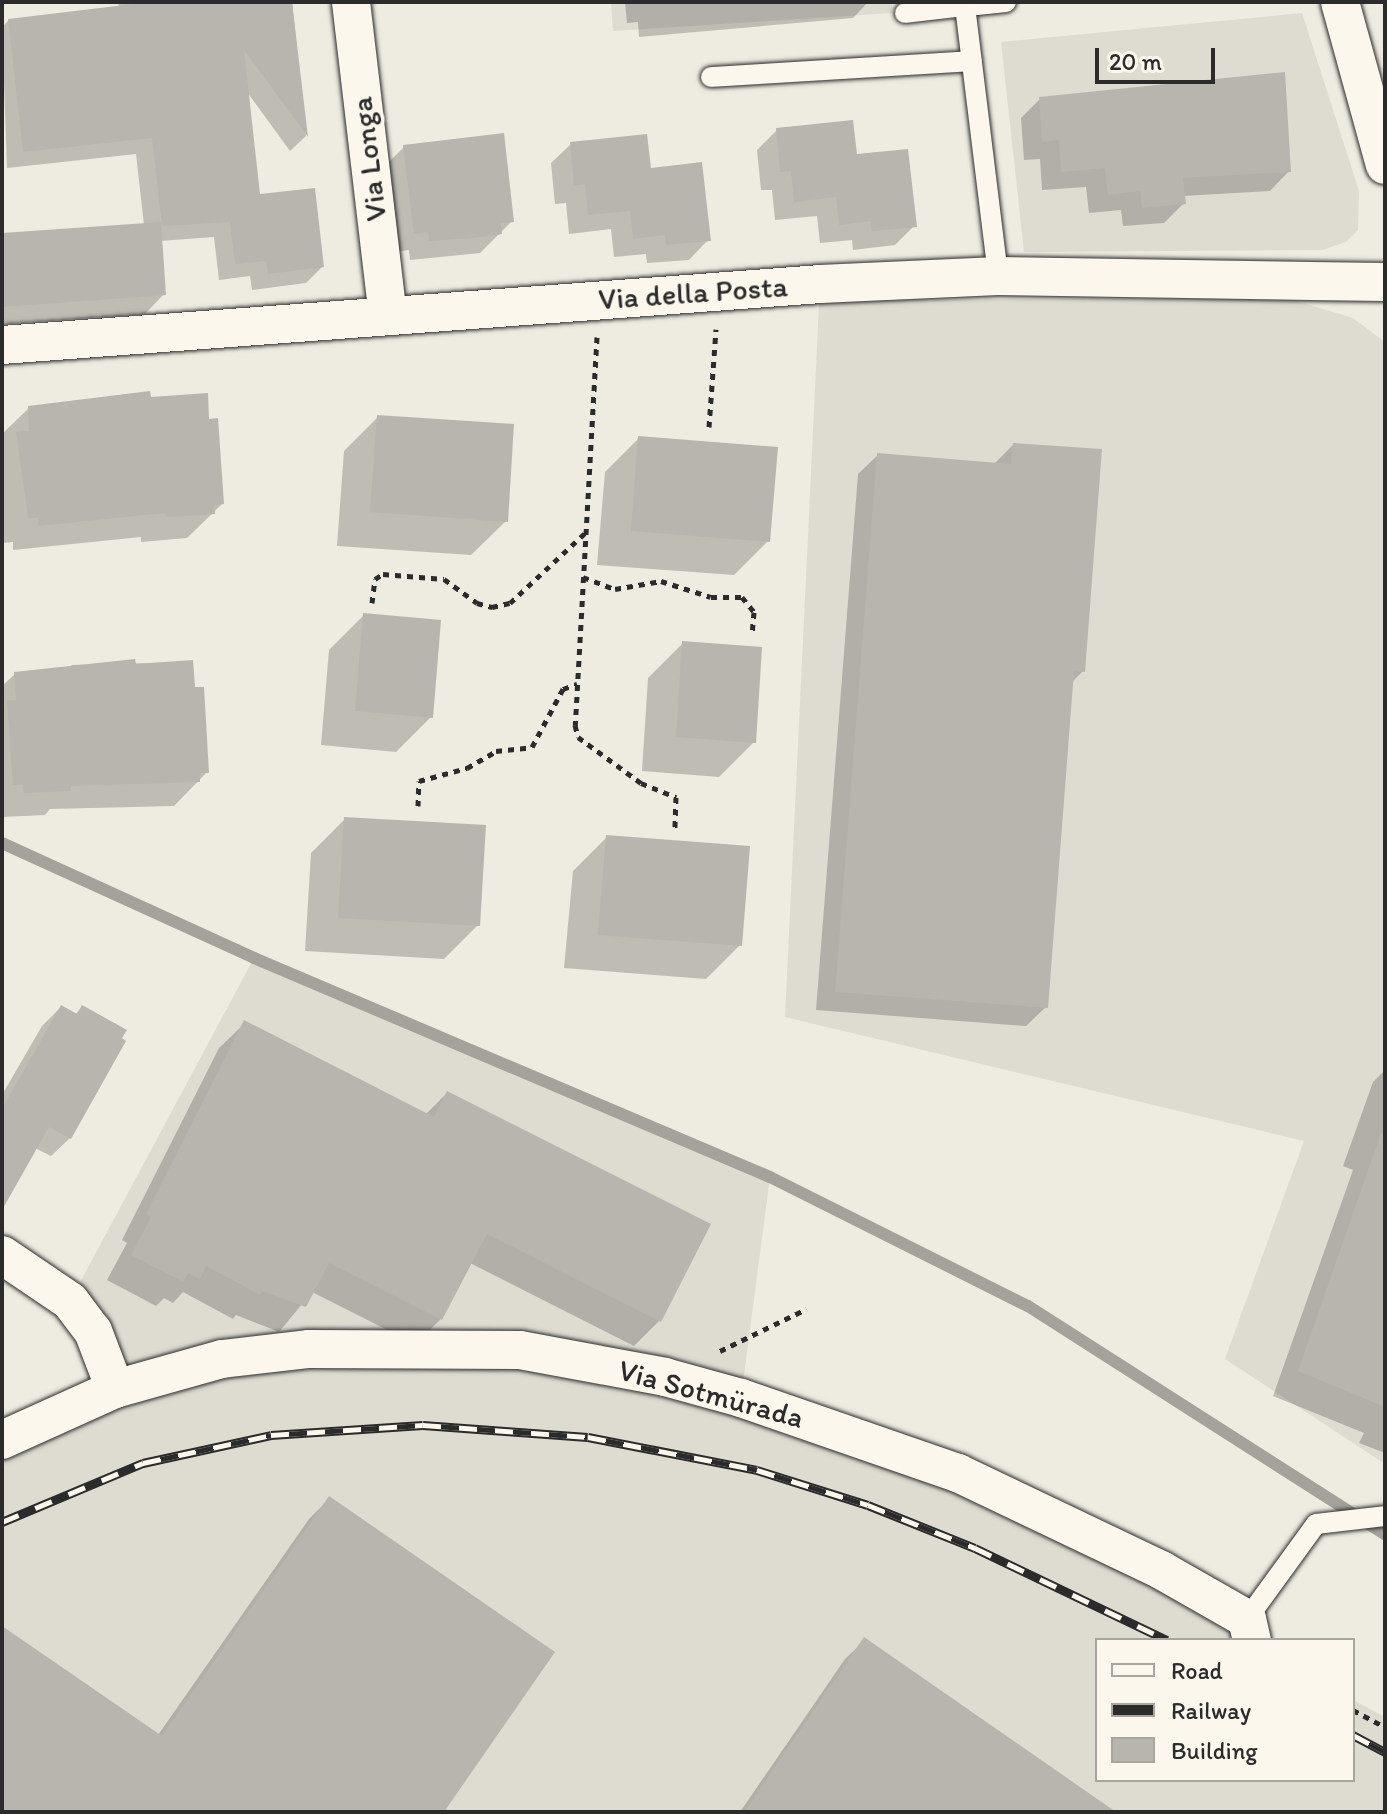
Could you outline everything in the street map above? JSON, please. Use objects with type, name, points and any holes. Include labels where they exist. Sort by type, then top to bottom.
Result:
[{"type":"street","name":"Via Longa","points":[[351,2],[388,316]]},
{"type":"street","points":[[1340,2],[1385,165]]},
{"type":"street","name":"Via della Posta","points":[[2,345],[599,300],[998,276],[1385,282]]},
{"type":"street","points":[[2,1255],[70,1301],[93,1331],[115,1389]]},
{"type":"street","name":"Via Sotmürada","points":[[2,1440],[115,1389],[222,1359],[309,1349],[419,1346],[520,1350],[665,1377],[800,1415],[958,1473],[1161,1570],[1249,1630]]},
{"type":"lane","points":[[905,13],[943,6],[1006,2]]},
{"type":"lane","points":[[973,5],[972,61],[998,276]]},
{"type":"lane","points":[[711,77],[972,61]]},
{"type":"lane","points":[[1249,1630],[1316,1524],[1385,1516]]},
{"type":"path","points":[[709,427],[716,292]]},
{"type":"path","points":[[599,300],[577,684],[578,737],[641,783],[676,797],[675,828]]},
{"type":"path","points":[[372,603],[375,579],[383,574],[444,579],[477,603],[510,603],[586,532]]},
{"type":"path","points":[[583,577],[615,589],[661,581],[711,597],[742,597],[754,612],[752,634]]},
{"type":"path","points":[[418,806],[419,781],[467,768],[496,751],[532,747],[563,689],[577,684]]},
{"type":"path","points":[[665,1377],[806,1309]]},
{"type":"path","points":[[1355,1711],[1385,1727]]},
{"type":"shaded area","points":[[611,2],[902,2],[892,3],[892,13],[613,31]]},
{"type":"shaded area","points":[[1302,13],[1359,191],[1358,230],[1346,242],[1322,250],[1024,252],[1001,42]]},
{"type":"shaded area","points":[[820,284],[855,300],[1286,298],[1353,318],[1385,342],[1385,1464],[1225,1359],[1304,1141],[785,1017]]},
{"type":"shaded area","points":[[254,958],[770,1177],[741,1398],[419,1346],[115,1389],[70,1301]]},
{"type":"shaded area","points":[[514,1363],[655,1390],[852,1447],[1052,1531],[1245,1638],[1095,1638],[1095,1782],[1355,1782],[1355,1701],[1385,1717],[1385,1812],[2,1812],[2,1459],[118,1399],[244,1368]]},
{"type":"building","points":[[150,2],[292,2],[308,137],[244,50],[260,194],[315,188],[324,267],[268,274],[266,261],[235,264],[230,222],[162,226],[152,138],[23,152],[8,19]]},
{"type":"building","points":[[1285,72],[1291,172],[1183,178],[1186,204],[1142,208],[1140,191],[1108,195],[1105,168],[1061,172],[1059,140],[1042,142],[1039,97]]},
{"type":"building","points":[[853,120],[857,154],[908,149],[917,227],[872,231],[871,221],[839,225],[836,197],[794,202],[791,171],[780,172],[776,128]]},
{"type":"building","points":[[504,133],[514,222],[501,223],[502,234],[472,238],[429,241],[428,232],[414,234],[403,145]]},
{"type":"building","points":[[647,134],[651,168],[702,162],[711,241],[666,245],[665,235],[633,239],[630,211],[588,215],[585,184],[574,186],[570,142]]},
{"type":"building","points":[[161,222],[166,295],[2,307],[2,233]]},
{"type":"building","points":[[150,391],[151,397],[208,393],[209,419],[218,418],[224,504],[214,505],[215,514],[166,517],[165,513],[38,526],[38,518],[28,518],[16,432],[29,431],[28,406]]},
{"type":"building","points":[[377,415],[514,424],[508,522],[370,512]]},
{"type":"building","points":[[638,436],[778,447],[770,542],[631,531]]},
{"type":"building","points":[[1013,443],[1102,449],[1085,672],[1074,671],[1048,1008],[835,992],[877,453],[1011,464]]},
{"type":"building","points":[[363,613],[441,620],[433,718],[355,711]]},
{"type":"building","points":[[682,641],[762,647],[756,743],[676,737]]},
{"type":"building","points":[[135,659],[136,664],[193,660],[195,687],[204,687],[209,773],[200,773],[200,782],[71,786],[71,791],[24,793],[23,785],[13,785],[7,701],[16,700],[14,672]]},
{"type":"building","points":[[344,817],[486,825],[480,926],[338,918]]},
{"type":"building","points":[[606,835],[750,846],[742,946],[598,935]]},
{"type":"building","points":[[61,1005],[77,1014],[82,1005],[127,1030],[122,1038],[126,1041],[71,1139],[49,1127],[2,1210],[2,1109]]},
{"type":"building","points":[[244,1020],[434,1117],[447,1091],[711,1224],[661,1322],[487,1234],[442,1320],[329,1263],[306,1307],[262,1291],[260,1295],[206,1266],[200,1279],[188,1273],[183,1282],[131,1255],[151,1217],[146,1214]]},
{"type":"building","points":[[1381,1133],[1385,1134],[1385,1407],[1298,1371]]},
{"type":"building","points":[[329,1496],[555,1652],[444,1812],[2,1812],[2,1626],[162,1736]]},
{"type":"building","points":[[864,1637],[1116,1812],[744,1812]]},
{"type":"waterway","points":[[2,843],[254,958],[770,1177],[1028,1306],[1385,1534]]},
{"type":"railway","points":[[2,1522],[143,1463],[271,1435],[423,1425],[588,1437],[757,1470],[868,1505],[975,1548],[1163,1638]]},
{"type":"railway","points":[[1355,1736],[1385,1752]]}]
